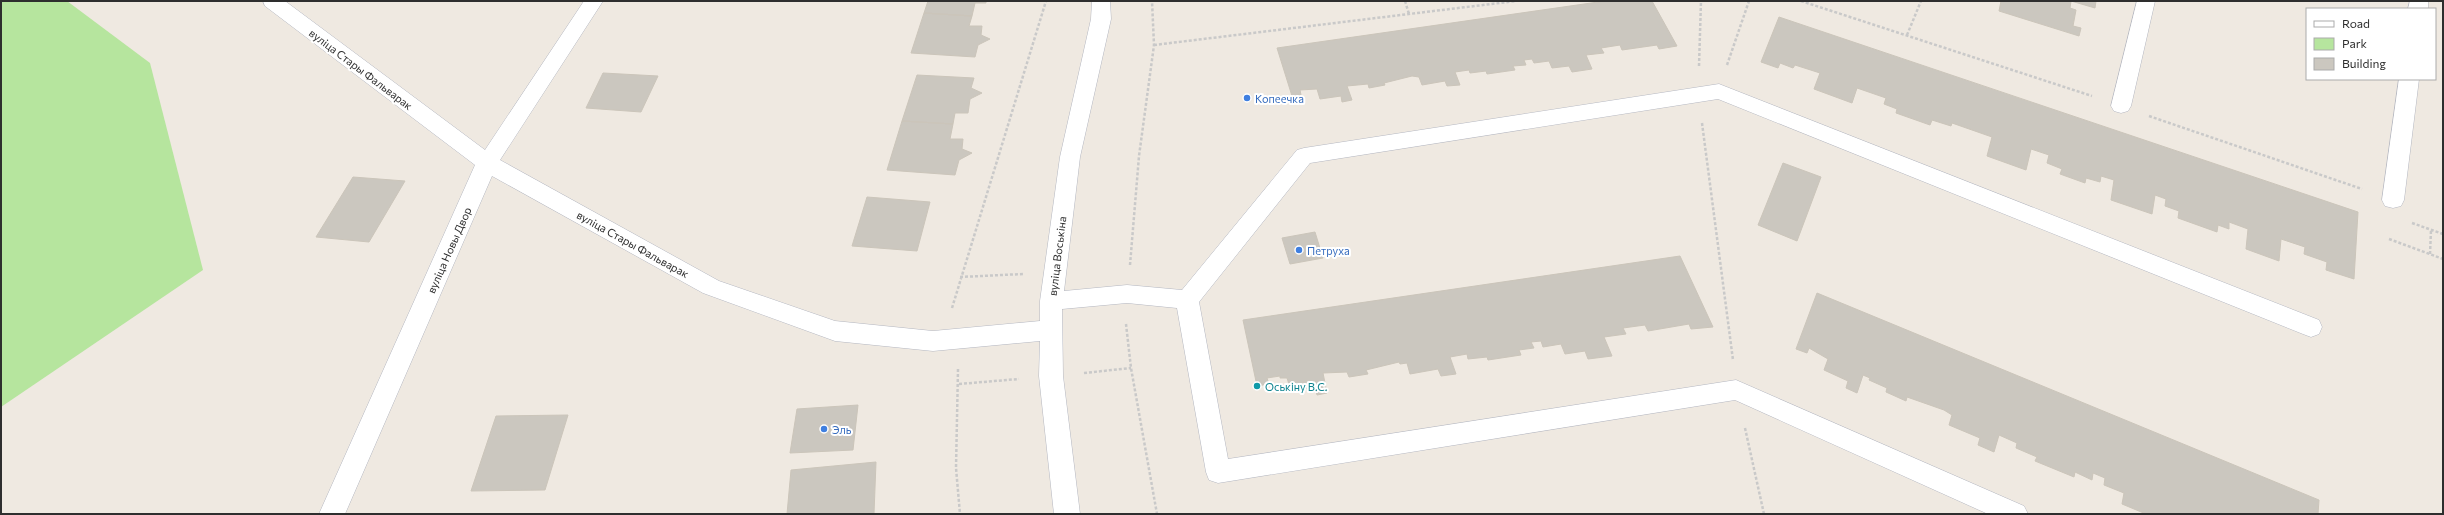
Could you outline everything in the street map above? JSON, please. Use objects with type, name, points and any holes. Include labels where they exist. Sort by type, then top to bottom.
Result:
[{"type":"street","name":"вуліца Стары Фальварак","points":[[272,1],[487,163],[711,287],[835,331],[932,341],[1050,330]]},
{"type":"street","name":"вуліца Новы Двор","points":[[332,514],[487,163],[594,1]]},
{"type":"street","name":"вуліца Воськіна","points":[[1067,514],[1051,376],[1051,301],[1070,157],[1100,19],[1101,1]]},
{"type":"street","points":[[2121,106],[2146,1]]},
{"type":"street","points":[[2393,200],[2409,80]]},
{"type":"street","points":[[2015,514],[1736,390],[1218,472],[1187,300],[1304,156],[1709,92],[2311,327]]},
{"type":"street","points":[[1051,301],[1126,294],[1187,300]]},
{"type":"path","points":[[960,514],[956,468],[959,384],[951,310],[1046,1]]},
{"type":"path","points":[[1152,1],[1154,45],[1139,156],[1124,311],[1131,368],[1157,514]]},
{"type":"path","points":[[1404,1],[1409,14]]},
{"type":"path","points":[[1154,45],[1516,1]]},
{"type":"path","points":[[1701,1],[1736,390],[1764,514]]},
{"type":"path","points":[[1709,92],[1749,1]]},
{"type":"path","points":[[1907,35],[1921,1]]},
{"type":"path","points":[[2430,254],[2431,230]]},
{"type":"path","points":[[2390,239],[2443,258]]},
{"type":"path","points":[[960,277],[1025,274]]},
{"type":"path","points":[[1079,373],[1131,368]]},
{"type":"path","points":[[959,384],[1026,378]]},
{"type":"green space","points":[[1,1],[67,1],[150,63],[203,270],[1,407]]},
{"type":"building","points":[[928,1],[986,1],[986,3],[975,3],[972,16],[924,13]]},
{"type":"building","points":[[1605,1],[1652,1],[1677,46],[1659,49],[1657,45],[1622,50],[1620,45],[1601,48],[1604,53],[1586,55],[1592,69],[1572,72],[1569,66],[1552,68],[1549,61],[1534,63],[1532,59],[1524,60],[1526,65],[1513,66],[1515,70],[1487,74],[1486,71],[1470,73],[1469,70],[1455,72],[1460,85],[1447,86],[1445,81],[1422,85],[1419,77],[1412,76],[1384,83],[1385,85],[1369,88],[1368,84],[1347,86],[1352,100],[1342,102],[1341,96],[1320,99],[1317,89],[1300,90],[1301,95],[1292,96],[1277,48]]},
{"type":"building","points":[[2001,1],[2071,1],[2070,8],[2076,10],[2073,26],[2081,28],[2079,36],[1999,11]]},
{"type":"building","points":[[2071,1],[2096,1],[2095,8]]},
{"type":"building","points":[[924,13],[972,16],[969,26],[982,26],[981,35],[990,39],[978,45],[975,57],[911,53]]},
{"type":"building","points":[[1779,17],[2358,212],[2354,279],[2326,270],[2327,262],[2304,254],[2305,247],[2281,239],[2279,261],[2246,249],[2248,229],[2229,222],[2229,229],[2218,225],[2217,232],[2178,218],[2179,211],[2165,206],[2166,199],[2155,195],[2152,214],[2111,200],[2114,180],[2101,176],[2100,182],[2086,178],[2085,183],[2060,174],[2062,169],[2047,163],[2049,155],[2031,149],[2026,170],[1987,156],[1992,137],[1952,123],[1951,126],[1932,120],[1930,125],[1896,113],[1897,109],[1884,104],[1886,98],[1857,88],[1852,103],[1814,89],[1820,73],[1795,65],[1793,68],[1780,63],[1778,68],[1761,62]]},
{"type":"building","points":[[603,73],[658,76],[641,112],[586,108]]},
{"type":"building","points":[[917,75],[974,78],[971,88],[982,93],[970,99],[968,113],[955,113],[953,124],[902,121]]},
{"type":"building","points":[[902,121],[953,124],[950,139],[963,139],[962,149],[972,153],[959,160],[955,175],[887,170]]},
{"type":"building","points":[[1783,163],[1821,177],[1797,241],[1758,225]]},
{"type":"building","points":[[353,177],[405,181],[369,242],[316,237]]},
{"type":"building","points":[[867,197],[930,202],[917,251],[852,246]]},
{"type":"building","points":[[1315,232],[1323,258],[1290,264],[1282,238]]},
{"type":"building","points":[[1680,256],[1713,327],[1691,329],[1689,324],[1648,331],[1645,325],[1623,328],[1626,334],[1604,337],[1612,356],[1588,359],[1585,351],[1565,354],[1561,344],[1543,347],[1541,341],[1531,342],[1534,348],[1519,350],[1521,355],[1488,360],[1487,357],[1468,359],[1467,354],[1450,357],[1456,374],[1441,376],[1438,369],[1410,374],[1407,363],[1400,364],[1399,362],[1366,370],[1368,374],[1349,377],[1347,372],[1323,373],[1327,393],[1317,395],[1315,387],[1291,391],[1287,378],[1280,378],[1280,376],[1267,378],[1269,384],[1257,386],[1243,320]]},
{"type":"building","points":[[1817,293],[2319,500],[2318,514],[2146,514],[2122,504],[2124,493],[2104,485],[2105,478],[2093,473],[2092,480],[2075,472],[2074,477],[2035,461],[2037,457],[2016,448],[2017,443],[1999,435],[1994,452],[1978,445],[1980,438],[1949,425],[1952,415],[1944,410],[1907,397],[1906,401],[1886,392],[1887,388],[1869,380],[1870,378],[1863,375],[1857,393],[1846,388],[1848,381],[1824,370],[1828,359],[1809,348],[1807,353],[1796,349]]},
{"type":"building","name":"Эль","points":[[858,405],[853,450],[790,453],[797,409]]},
{"type":"building","points":[[568,415],[545,490],[471,491],[496,416]]},
{"type":"building","points":[[876,462],[874,514],[787,514],[791,470]]},
{"type":"place","name":"Копеечка","points":[[1247,98]]},
{"type":"place","name":"Петруха","points":[[1299,250]]},
{"type":"place","name":"Оськіну В.С.","points":[[1257,386]]},
{"type":"place","name":"Эль","points":[[824,429]]}]
